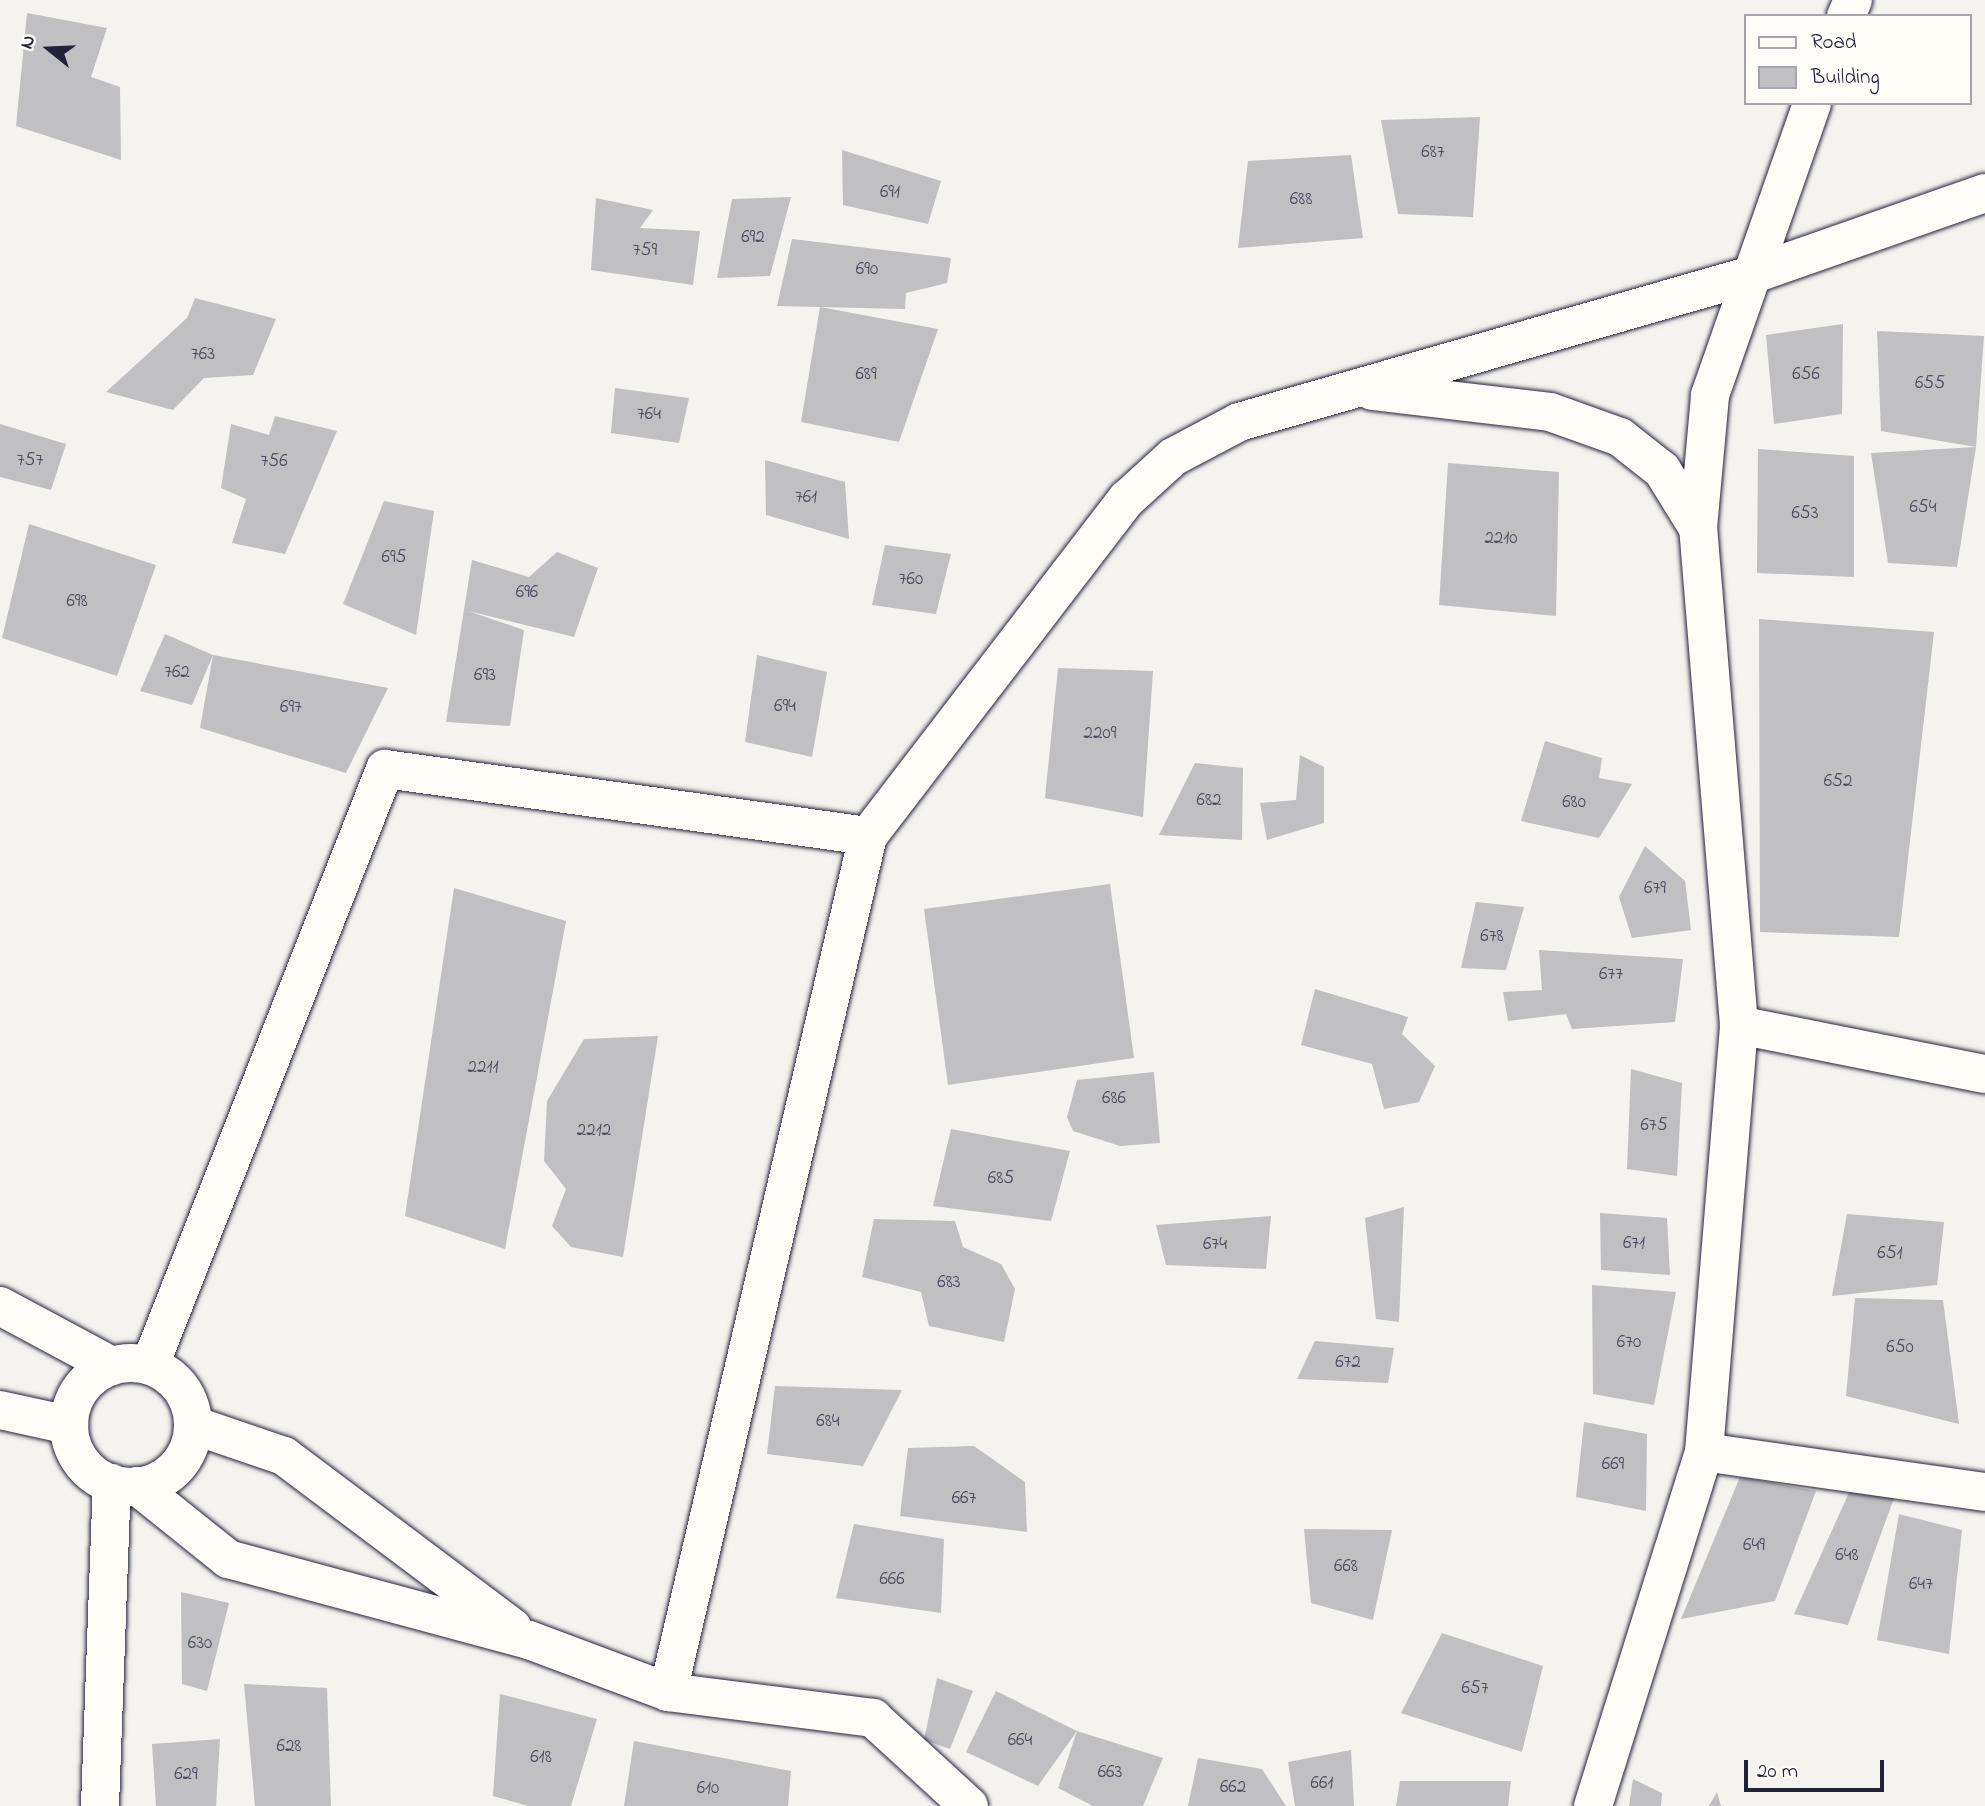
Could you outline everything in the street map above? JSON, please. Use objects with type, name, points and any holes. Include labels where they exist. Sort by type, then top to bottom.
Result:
[{"type":"street","points":[[1593,1806],[1704,1452],[1739,1026],[1698,528],[1710,396],[1748,276],[1811,105]]},
{"type":"street","points":[[668,1692],[869,836],[1127,499],[1173,457],[1239,422],[1748,276],[1985,193]]},
{"type":"street","points":[[1356,389],[1550,412],[1620,437],[1662,470],[1698,528]]},
{"type":"street","points":[[150,1365],[385,769],[869,836]]},
{"type":"street","points":[[1739,1026],[1985,1074]]},
{"type":"street","points":[[0,1306],[113,1366],[150,1365],[181,1388],[193,1425],[181,1461],[162,1479],[125,1485]]},
{"type":"street","points":[[113,1366],[81,1388],[69,1425],[82,1461],[125,1485],[228,1559],[529,1640],[668,1692],[873,1718],[970,1806]]},
{"type":"street","points":[[0,1410],[69,1425]]},
{"type":"street","points":[[193,1425],[284,1456],[529,1640]]},
{"type":"street","points":[[1704,1452],[1985,1492]]},
{"type":"street","points":[[100,1806],[125,1485]]},
{"type":"building","points":[[27,13],[107,28],[91,77],[120,87],[121,160],[16,126]]},
{"type":"building","points":[[1480,117],[1473,217],[1398,214],[1381,120]]},
{"type":"building","points":[[842,150],[941,181],[928,224],[843,205]]},
{"type":"building","points":[[1351,155],[1363,238],[1238,248],[1248,161]]},
{"type":"building","points":[[791,197],[770,276],[717,278],[732,199]]},
{"type":"building","points":[[596,198],[653,210],[640,228],[700,231],[693,285],[591,270]]},
{"type":"building","points":[[792,239],[951,258],[947,283],[906,293],[905,309],[777,306]]},
{"type":"building","points":[[195,298],[276,319],[253,375],[204,378],[173,410],[106,392],[187,318]]},
{"type":"building","points":[[820,307],[938,329],[899,442],[801,422]]},
{"type":"building","points":[[1843,324],[1842,414],[1774,424],[1766,335]]},
{"type":"building","points":[[1877,331],[1984,336],[1976,447],[1881,431]]},
{"type":"building","points":[[615,388],[689,398],[679,443],[611,433]]},
{"type":"building","points":[[275,416],[337,431],[285,554],[232,543],[246,499],[221,488],[231,424],[269,435]]},
{"type":"building","points":[[0,424],[66,444],[51,490],[0,477]]},
{"type":"building","points":[[1976,447],[1957,567],[1888,563],[1871,453]]},
{"type":"building","points":[[1758,449],[1854,456],[1854,577],[1757,573]]},
{"type":"building","points":[[765,460],[845,482],[849,539],[766,515]]},
{"type":"building","points":[[1448,463],[1559,472],[1556,616],[1439,605]]},
{"type":"building","points":[[384,501],[434,511],[416,635],[343,604]]},
{"type":"building","points":[[29,524],[156,565],[117,676],[2,638]]},
{"type":"building","points":[[885,545],[951,554],[936,614],[872,605]]},
{"type":"building","points":[[557,552],[598,568],[574,637],[468,611],[524,630],[510,726],[446,722],[472,560],[529,577]]},
{"type":"building","points":[[1759,619],[1934,632],[1899,937],[1760,932]]},
{"type":"building","points":[[165,634],[213,655],[192,705],[140,691]]},
{"type":"building","points":[[213,655],[388,688],[346,773],[200,728]]},
{"type":"building","points":[[757,655],[827,672],[812,757],[745,742]]},
{"type":"building","points":[[1058,668],[1153,671],[1143,817],[1045,798]]},
{"type":"building","points":[[1545,741],[1602,758],[1599,778],[1632,784],[1599,838],[1521,821]]},
{"type":"building","points":[[1300,755],[1324,767],[1324,823],[1267,840],[1260,803],[1296,800]]},
{"type":"building","points":[[1195,763],[1243,768],[1242,840],[1159,835]]},
{"type":"building","points":[[1645,846],[1685,881],[1691,930],[1632,938],[1619,897]]},
{"type":"building","points":[[1110,884],[1134,1058],[948,1085],[924,909]]},
{"type":"building","points":[[454,888],[566,921],[505,1249],[405,1216]]},
{"type":"building","points":[[1476,902],[1524,907],[1506,970],[1461,968]]},
{"type":"building","points":[[1539,950],[1683,959],[1675,1022],[1572,1029],[1566,1014],[1508,1021],[1503,992],[1542,990]]},
{"type":"building","points":[[1315,989],[1408,1017],[1402,1034],[1435,1066],[1419,1102],[1384,1109],[1372,1064],[1301,1045]]},
{"type":"building","points":[[658,1036],[623,1257],[571,1247],[552,1226],[566,1189],[544,1161],[547,1101],[584,1039]]},
{"type":"building","points":[[1631,1069],[1682,1083],[1677,1176],[1627,1169]]},
{"type":"building","points":[[1154,1072],[1160,1143],[1120,1146],[1073,1131],[1067,1117],[1077,1080]]},
{"type":"building","points":[[951,1129],[1070,1151],[1051,1221],[933,1206]]},
{"type":"building","points":[[1404,1207],[1399,1322],[1376,1319],[1365,1218]]},
{"type":"building","points":[[1600,1213],[1667,1218],[1670,1275],[1601,1270]]},
{"type":"building","points":[[1847,1214],[1944,1222],[1937,1285],[1832,1296]]},
{"type":"building","points":[[1271,1216],[1266,1269],[1166,1265],[1156,1225]]},
{"type":"building","points":[[874,1219],[955,1221],[963,1247],[1001,1264],[1015,1289],[1004,1342],[929,1326],[921,1292],[862,1277]]},
{"type":"building","points":[[1592,1285],[1676,1292],[1654,1405],[1593,1394]]},
{"type":"building","points":[[1855,1298],[1943,1300],[1959,1424],[1846,1396]]},
{"type":"building","points":[[1315,1341],[1394,1348],[1388,1383],[1297,1379]]},
{"type":"building","points":[[775,1386],[902,1390],[863,1466],[767,1454]]},
{"type":"building","points":[[1584,1422],[1647,1434],[1646,1511],[1576,1497]]},
{"type":"building","points":[[974,1446],[1025,1482],[1027,1532],[900,1516],[908,1448]]},
{"type":"building","points":[[1740,1477],[1816,1491],[1775,1601],[1681,1619]]},
{"type":"building","points":[[1852,1486],[1894,1498],[1848,1625],[1794,1614]]},
{"type":"building","points":[[1899,1514],[1962,1530],[1949,1654],[1877,1640]]},
{"type":"building","points":[[854,1524],[944,1539],[941,1613],[836,1598]]},
{"type":"building","points":[[1304,1529],[1392,1530],[1373,1620],[1311,1603]]},
{"type":"building","points":[[181,1592],[229,1603],[207,1691],[182,1684]]},
{"type":"building","points":[[1442,1633],[1543,1666],[1522,1752],[1401,1713]]},
{"type":"building","points":[[937,1678],[973,1691],[950,1749],[924,1740]]},
{"type":"building","points":[[244,1684],[327,1688],[331,1806],[255,1806]]},
{"type":"building","points":[[996,1691],[1077,1731],[1038,1786],[966,1752]]},
{"type":"building","points":[[500,1694],[597,1719],[571,1806],[528,1806],[493,1796]]},
{"type":"building","points":[[1077,1731],[1163,1758],[1143,1806],[1093,1806],[1058,1788]]},
{"type":"building","points":[[220,1739],[216,1806],[156,1806],[152,1744]]},
{"type":"building","points":[[634,1741],[791,1771],[788,1806],[624,1806]]},
{"type":"building","points":[[1351,1750],[1354,1806],[1295,1806],[1288,1762]]},
{"type":"building","points":[[1198,1758],[1262,1769],[1286,1806],[1188,1806]]},
{"type":"building","points":[[1633,1779],[1662,1793],[1661,1806],[1629,1806]]},
{"type":"building","points":[[1400,1781],[1511,1781],[1508,1806],[1396,1806]]},
{"type":"building","points":[[1717,1792],[1721,1806],[1709,1806]]}]
